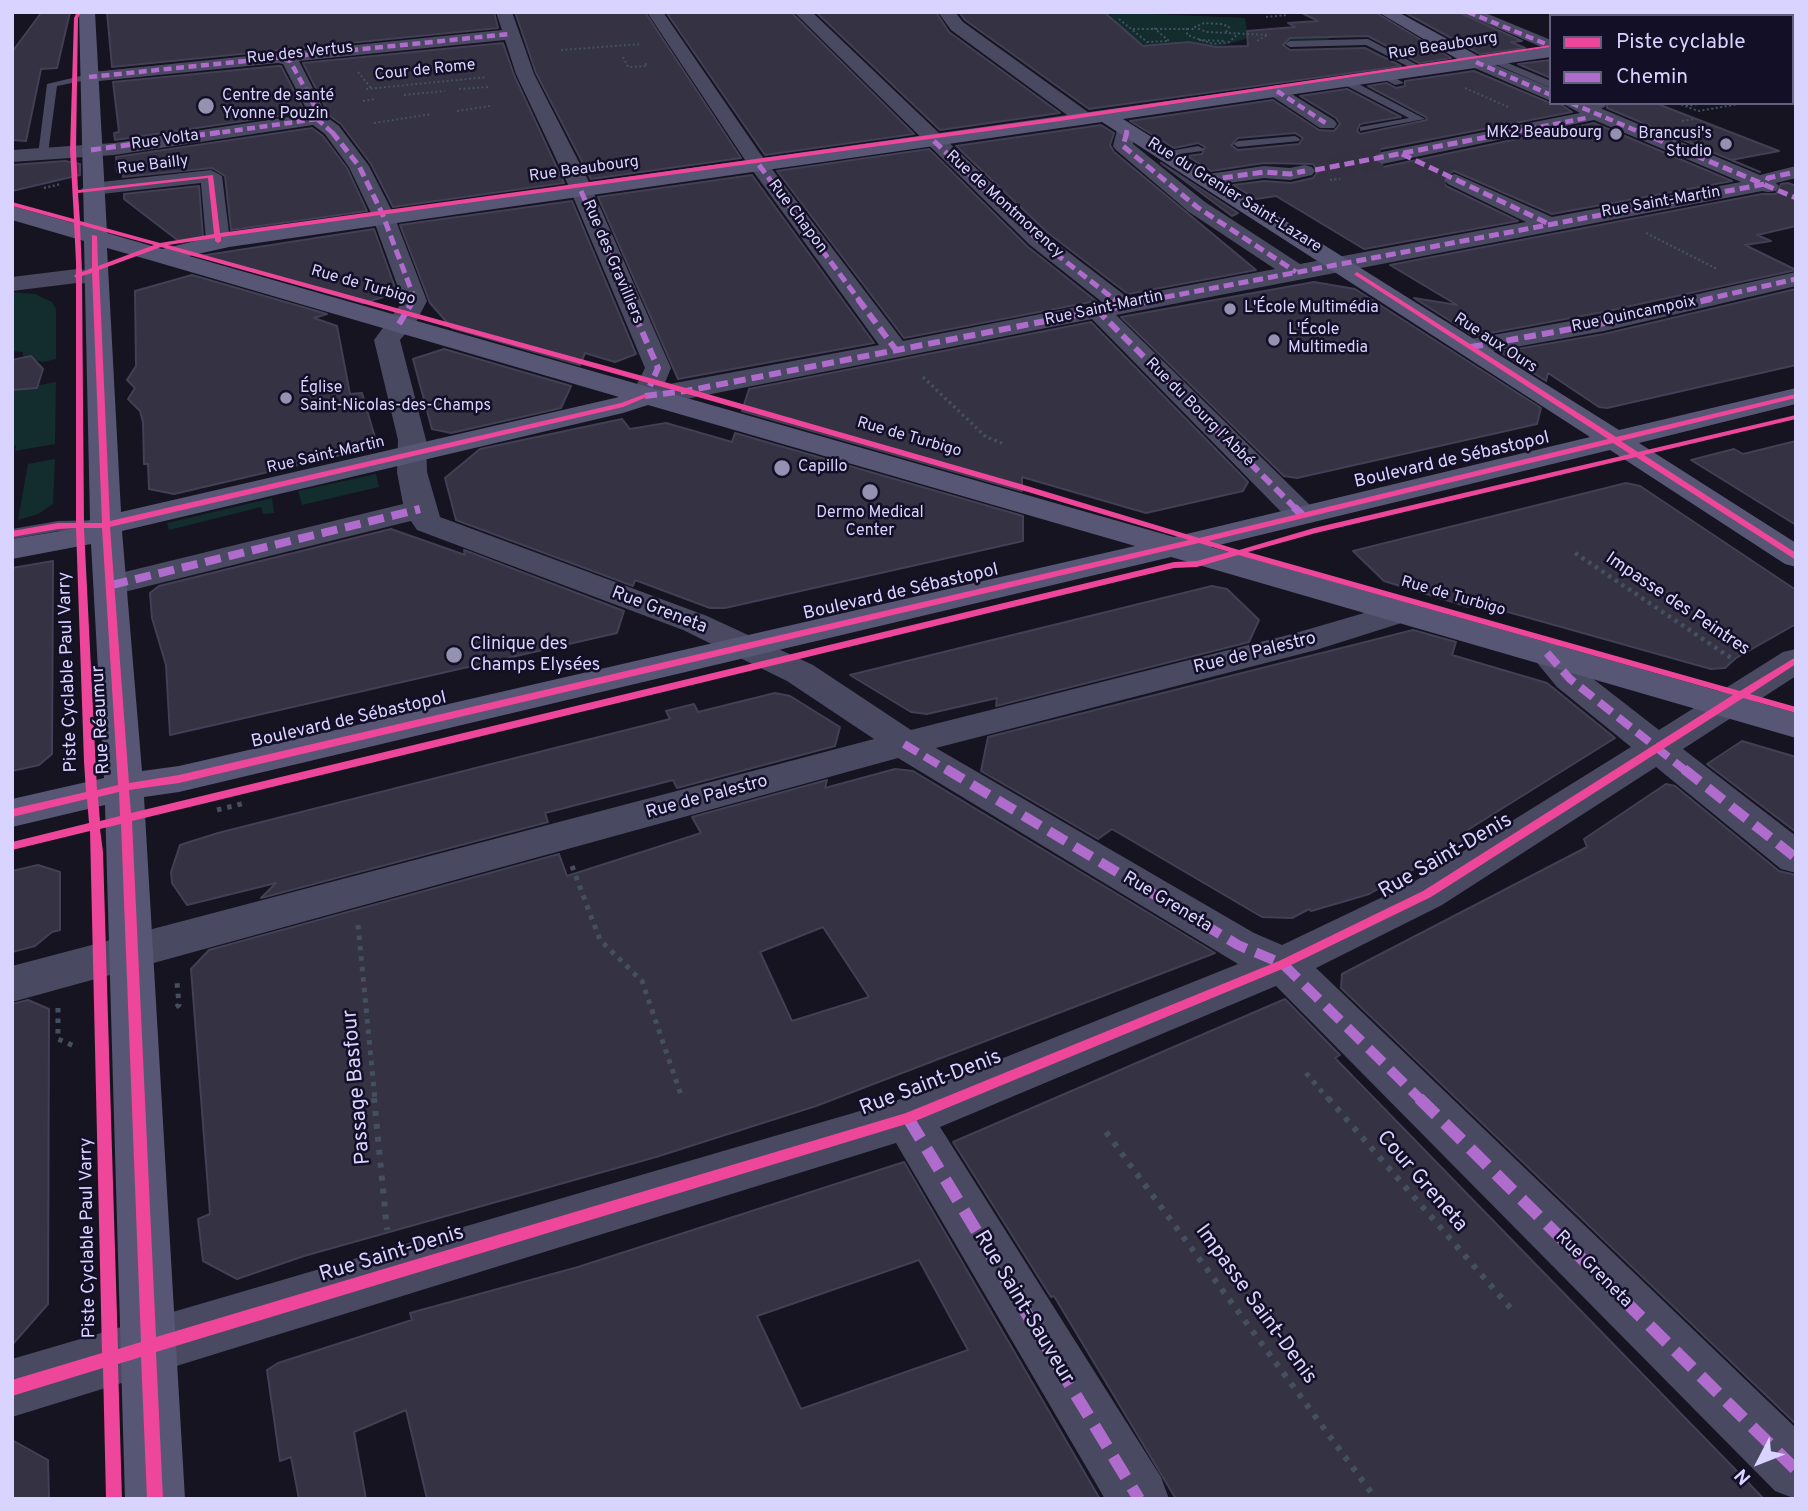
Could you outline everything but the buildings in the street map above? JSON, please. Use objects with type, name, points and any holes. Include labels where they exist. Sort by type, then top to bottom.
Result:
[{"type":"main road","name":"Rue Réaumur","points":[[87,12],[106,525],[124,787],[155,1499]]},
{"type":"main road","points":[[1386,12],[1484,61]]},
{"type":"main road","name":"Rue Beaubourg","points":[[95,277],[218,241],[1345,81],[1391,79],[1422,69],[1549,52]]},
{"type":"main road","name":"Rue du Grenier Saint-Lazare","points":[[1096,118],[1127,130],[1340,263]]},
{"type":"main road","name":"Rue de Turbigo","points":[[12,214],[1796,726]]},
{"type":"main road","name":"Rue aux Ours","points":[[1340,263],[1796,557]]},
{"type":"main road","name":"Rue Saint-Martin","points":[[12,549],[80,537],[106,525],[623,405],[645,396]]},
{"type":"main road","name":"Boulevard de Sébastopol","points":[[12,813],[124,787],[179,779],[1793,399]]},
{"type":"street","name":"Rue des Gravilliers","points":[[504,12],[525,74],[581,191],[658,368],[645,396]]},
{"type":"street","name":"Rue Chapon","points":[[655,12],[759,165],[897,350]]},
{"type":"street","name":"Rue de Montmorency","points":[[802,12],[1109,308]]},
{"type":"street","points":[[946,12],[957,26],[1096,118]]},
{"type":"street","points":[[1468,12],[1549,45]]},
{"type":"street","name":"Rue des Vertus","points":[[89,76],[510,34]]},
{"type":"street","points":[[284,58],[290,61],[320,116],[317,119],[332,130],[354,158],[384,218],[415,301],[387,340],[412,440],[412,453]]},
{"type":"street","points":[[1484,61],[1549,94]]},
{"type":"street","points":[[1277,91],[1327,124]]},
{"type":"street","points":[[1577,105],[1796,198]]},
{"type":"street","points":[[1429,167],[1392,156],[1596,112]]},
{"type":"street","name":"Rue Volta","points":[[12,156],[91,150],[317,119]]},
{"type":"street","name":"Rue du Grenier Saint-Lazare","points":[[1127,130],[1123,146],[1197,207],[1296,272]]},
{"type":"street","points":[[1208,180],[1265,172],[1290,174],[1317,169]]},
{"type":"street","name":"Rue Saint-Martin","points":[[645,396],[686,391],[1340,263],[1765,184],[1768,178],[1796,173]]},
{"type":"street","name":"Rue Bailly","points":[[92,189],[211,176],[218,241]]},
{"type":"street","points":[[1455,180],[1549,224]]},
{"type":"street","points":[[12,284],[77,276],[95,277]]},
{"type":"street","name":"Rue Quincampoix","points":[[1471,347],[1604,323],[1796,279]]},
{"type":"street","name":"Rue du Bourg l'Abbé","points":[[1109,308],[1302,515]]},
{"type":"street","name":"Rue Saint-Martin","points":[[412,453],[420,509]]},
{"type":"street","points":[[112,585],[420,509]]},
{"type":"street","name":"Rue Greneta","points":[[420,509],[428,523],[695,623],[800,673],[881,725],[904,744],[1238,944],[1283,964],[1796,1470]]},
{"type":"street","name":"Rue de Palestro","points":[[12,984],[355,894],[904,744],[1304,642],[1402,612]]},
{"type":"street","points":[[1546,653],[1570,680],[1660,748],[1796,858]]},
{"type":"street","name":"Rue Saint-Denis","points":[[12,1388],[391,1276],[707,1177],[908,1118],[1283,964],[1427,894],[1796,660]]},
{"type":"street","name":"Rue Saint-Sauveur","points":[[908,1118],[1139,1499]]},
{"type":"lane","points":[[1290,44],[1384,40]]},
{"type":"lane","points":[[1368,42],[1422,69]]},
{"type":"lane","points":[[1484,61],[1549,84]]},
{"type":"lane","points":[[42,153],[52,84],[89,76]]},
{"type":"lane","points":[[1345,81],[1420,119],[1364,129]]},
{"type":"lane","points":[[1238,144],[1295,139]]},
{"type":"lane","points":[[1164,153],[1196,148]]},
{"type":"lane","name":"Rue Saint-Martin","points":[[12,534],[58,526],[106,525]]},
{"type":"path","points":[[1266,17],[1288,15]]},
{"type":"path","points":[[1119,19],[1147,42],[1169,41],[1154,28]]},
{"type":"path","points":[[1195,29],[1199,24],[1216,23],[1229,27],[1226,32]]},
{"type":"path","points":[[1133,29],[1187,28],[1237,38]]},
{"type":"path","points":[[1187,28],[1189,36],[1213,44],[1230,42],[1237,38],[1239,33]]},
{"type":"path","points":[[1189,36],[1226,32],[1247,34]]},
{"type":"path","points":[[1212,33],[1213,44]]},
{"type":"path","points":[[1257,41],[1268,35]]},
{"type":"path","points":[[1196,40],[1212,38],[1230,42]]},
{"type":"path","points":[[561,50],[641,44]]},
{"type":"path","points":[[623,57],[628,67],[647,66],[645,63]]},
{"type":"path","points":[[459,89],[488,87]]},
{"type":"path","points":[[1464,88],[1509,108]]},
{"type":"path","points":[[404,95],[445,91]]},
{"type":"path","points":[[363,101],[375,99]]},
{"type":"path","points":[[1681,105],[1698,111],[1733,105]]},
{"type":"path","points":[[1685,107],[1696,105]]},
{"type":"path","points":[[457,111],[490,106]]},
{"type":"path","points":[[374,123],[432,114]]},
{"type":"path","points":[[1681,121],[1695,119]]},
{"type":"path","points":[[44,188],[61,184]]},
{"type":"path","points":[[1643,231],[1717,270]]},
{"type":"path","points":[[923,377],[986,437],[1002,443]]},
{"type":"path","points":[[217,810],[245,803]]},
{"type":"path","points":[[561,837],[600,940],[642,981],[682,1098]]},
{"type":"path","points":[[70,1000],[57,1004],[58,1039],[74,1046]]},
{"type":"green space","points":[[1107,12],[1245,18],[1247,31],[1295,27],[1318,31],[1330,40],[1264,44],[1249,38],[1218,47],[1189,41],[1145,46],[1109,19],[1095,18],[1111,16]]},
{"type":"green space","points":[[12,292],[35,294],[52,302],[56,309],[56,359],[43,362],[23,356],[23,352],[12,351]]},
{"type":"green space","points":[[56,382],[55,444],[15,451],[16,446],[12,445],[12,390]]},
{"type":"green space","points":[[55,459],[53,504],[38,514],[18,520],[28,464]]},
{"type":"green space","points":[[376,474],[379,487],[302,505],[298,491]]},
{"type":"green space","points":[[272,498],[274,513],[263,514],[261,507],[169,530],[167,523]]},
{"type":"tunnel","points":[[1330,167],[1382,158]]},
{"type":"tunnel","points":[[1429,167],[1455,180]]},
{"type":"marked path","points":[[1468,12],[1546,44]]},
{"type":"marked path","points":[[1635,12],[1640,14]]},
{"type":"marked path","points":[[1763,12],[1766,14]]},
{"type":"marked path","points":[[89,77],[510,34]]},
{"type":"marked path","points":[[284,59],[290,61],[320,116],[317,119]]},
{"type":"marked path","points":[[1476,62],[1549,94]]},
{"type":"marked path","points":[[1277,91],[1327,124]]},
{"type":"marked path","points":[[1576,105],[1796,198]]},
{"type":"marked path","points":[[1315,170],[1586,118]]},
{"type":"marked path","points":[[317,119],[342,141],[359,166],[382,213],[415,301],[399,324]]},
{"type":"marked path","points":[[91,150],[317,119]]},
{"type":"marked path","points":[[1127,130],[1123,146],[1197,207],[1296,272]]},
{"type":"marked path","points":[[934,141],[1038,240],[1121,305]]},
{"type":"marked path","points":[[1402,154],[1549,224]]},
{"type":"marked path","points":[[759,165],[896,350]]},
{"type":"marked path","points":[[1208,180],[1264,172],[1290,174],[1305,171]]},
{"type":"marked path","points":[[645,396],[686,391],[1372,257],[1765,184],[1768,178],[1796,172]]},
{"type":"marked path","points":[[581,191],[658,368],[650,386]]},
{"type":"marked path","points":[[1471,347],[1604,323],[1796,279]]},
{"type":"marked path","points":[[1097,310],[1302,515]]},
{"type":"marked path","points":[[112,585],[420,509]]},
{"type":"marked path","points":[[1547,653],[1570,679],[1796,858]]},
{"type":"marked path","points":[[904,744],[1238,945],[1283,964],[1796,1470]]},
{"type":"marked path","points":[[908,1118],[1139,1499]]},
{"type":"cycle path","name":"Piste Cyclable Paul Varry","points":[[79,12],[76,18],[73,150],[79,262],[80,537],[89,762],[97,852],[114,1499]]},
{"type":"cycle path","points":[[77,276],[164,244],[192,239],[1060,119],[1549,46]]},
{"type":"cycle path","points":[[75,192],[211,176],[218,241]]},
{"type":"cycle path","points":[[12,204],[694,393],[1264,560],[1796,710]]},
{"type":"cycle path","points":[[94,236],[106,525],[126,819],[155,1499]]},
{"type":"cycle path","points":[[1357,274],[1796,557]]},
{"type":"cycle path","points":[[12,534],[58,526],[106,525],[623,405],[645,396]]},
{"type":"cycle path","points":[[12,813],[124,787],[179,779],[1081,569],[1796,396]]},
{"type":"cycle path","points":[[12,846],[1174,565],[1197,564],[1314,531],[1796,417]]},
{"type":"cycle path","points":[[12,1388],[908,1118],[1283,964],[1427,894],[1796,660]]},
{"type":"place","name":"Centre de santé Yvonne Pouzin","points":[[206,106]]},
{"type":"place","name":"MK2 Beaubourg","points":[[1616,134]]},
{"type":"place","name":"Brancusi's Studio","points":[[1726,144]]},
{"type":"place","name":"L'École Multimédia","points":[[1230,309]]},
{"type":"place","name":"L'École Multimedia","points":[[1274,340]]},
{"type":"place","name":"Église Saint-Nicolas-des-Champs","points":[[286,398]]},
{"type":"place","name":"Capillo","points":[[782,468]]},
{"type":"place","name":"Dermo Medical Center","points":[[870,492]]},
{"type":"place","name":"Clinique des Champs Elysées","points":[[454,655]]}]
